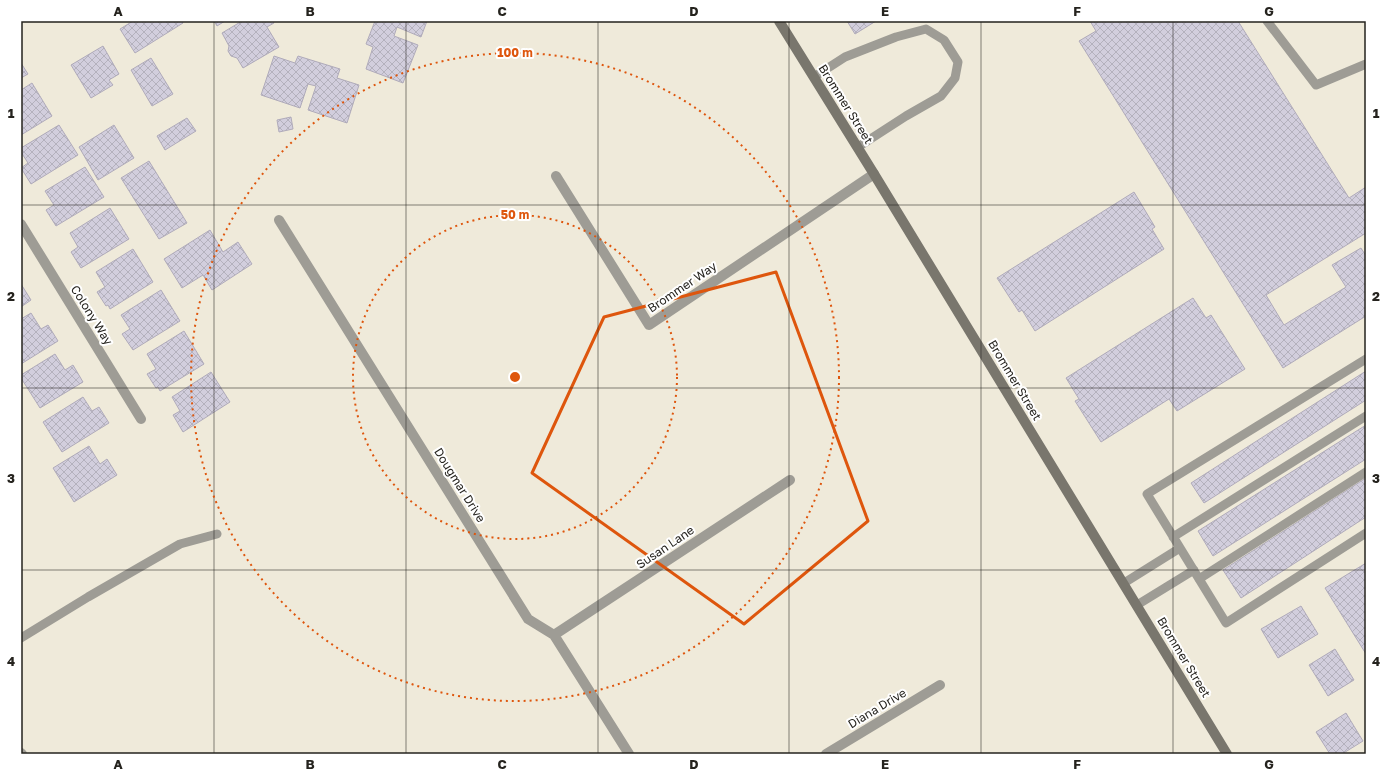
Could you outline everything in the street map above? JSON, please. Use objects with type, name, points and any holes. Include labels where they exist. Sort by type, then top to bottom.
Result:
[{"type":"main road","name":"Brommer Street","points":[[779,21],[858,147],[1227,754]]},
{"type":"street","name":"Brommer Way","points":[[556,176],[649,324],[874,174]]},
{"type":"street","name":"Dougmar Drive","points":[[279,220],[528,619],[554,635],[629,754]]},
{"type":"street","name":"Colony Way","points":[[21,224],[141,419]]},
{"type":"street","name":"Susan Lane","points":[[554,635],[790,480]]},
{"type":"street","name":"Diana Drive","points":[[826,754],[940,685]]},
{"type":"lane","points":[[1268,21],[1316,85],[1366,64]]},
{"type":"lane","points":[[814,77],[845,57],[896,37],[926,29],[944,40],[958,62],[955,78],[941,96],[906,116],[858,147]]},
{"type":"lane","points":[[1366,359],[1147,494],[1226,622],[1366,533]]},
{"type":"lane","points":[[1174,537],[1366,416]]},
{"type":"lane","points":[[1199,579],[1366,472]]},
{"type":"lane","points":[[21,638],[180,544],[217,534]]},
{"type":"lane","points":[[1124,583],[1180,548]]},
{"type":"lane","points":[[1137,605],[1194,570]]},
{"type":"highlighted area","points":[[776,272],[868,521],[744,624],[532,473],[604,317]]},
{"type":"building","points":[[133,21],[182,21],[183,23],[135,53],[120,29]]},
{"type":"building","points":[[214,21],[225,21],[217,26]]},
{"type":"building","points":[[242,21],[273,21],[274,23],[267,27],[279,47],[243,68],[237,58],[231,56],[228,51],[229,46],[222,33]]},
{"type":"building","points":[[375,21],[427,21],[421,37],[397,27],[394,36],[418,45],[403,83],[366,69],[373,47],[366,44]]},
{"type":"building","points":[[847,21],[876,21],[855,34]]},
{"type":"building","points":[[1090,21],[1238,21],[1349,198],[1366,187],[1366,233],[1266,295],[1284,325],[1346,287],[1332,265],[1361,248],[1366,256],[1366,316],[1283,368],[1079,41],[1096,31]]},
{"type":"building","points":[[103,46],[119,74],[109,80],[113,85],[91,98],[71,65]]},
{"type":"building","points":[[274,56],[295,63],[298,56],[340,69],[337,78],[359,85],[347,123],[308,110],[316,86],[308,84],[300,108],[261,95]]},
{"type":"building","points":[[151,58],[173,94],[152,106],[131,70]]},
{"type":"building","points":[[21,63],[28,74],[21,78]]},
{"type":"building","points":[[32,83],[52,116],[21,135],[21,90]]},
{"type":"building","points":[[291,117],[293,129],[279,132],[277,120]]},
{"type":"building","points":[[187,118],[196,131],[165,150],[157,136]]},
{"type":"building","points":[[59,125],[78,155],[31,184],[21,168],[28,163],[21,152],[21,148]]},
{"type":"building","points":[[114,125],[134,158],[98,180],[79,147]]},
{"type":"building","points":[[149,161],[187,223],[159,239],[121,178]]},
{"type":"building","points":[[85,167],[104,197],[56,226],[46,210],[54,205],[45,191]]},
{"type":"building","points":[[1134,192],[1155,227],[1152,229],[1164,249],[1035,331],[1022,310],[1019,312],[997,278]]},
{"type":"building","points":[[110,208],[129,239],[81,268],[71,252],[78,247],[70,233]]},
{"type":"building","points":[[210,230],[223,252],[238,242],[252,264],[212,290],[203,275],[182,288],[164,259]]},
{"type":"building","points":[[133,249],[153,282],[110,309],[108,305],[106,306],[97,292],[105,287],[96,272]]},
{"type":"building","points":[[21,284],[31,300],[21,307]]},
{"type":"building","points":[[161,290],[180,321],[133,350],[122,334],[130,329],[121,315]]},
{"type":"building","points":[[1193,298],[1206,318],[1211,315],[1245,369],[1177,411],[1169,399],[1101,442],[1075,401],[1079,399],[1066,378]]},
{"type":"building","points":[[31,313],[41,329],[48,325],[58,341],[21,364],[21,319]]},
{"type":"building","points":[[184,331],[204,364],[160,391],[158,387],[156,388],[147,374],[156,369],[147,354]]},
{"type":"building","points":[[55,354],[65,370],[73,365],[83,382],[40,408],[21,378],[21,375]]},
{"type":"building","points":[[1366,371],[1366,400],[1204,503],[1191,483]]},
{"type":"building","points":[[211,372],[230,402],[183,432],[173,415],[180,411],[172,397]]},
{"type":"building","points":[[83,397],[92,411],[99,407],[109,423],[62,452],[43,422]]},
{"type":"building","points":[[1366,425],[1366,459],[1213,556],[1198,531]]},
{"type":"building","points":[[89,446],[100,464],[107,459],[117,475],[74,502],[53,468]]},
{"type":"building","points":[[1366,478],[1366,517],[1241,598],[1223,570]]},
{"type":"building","points":[[1366,563],[1366,654],[1325,588]]},
{"type":"building","points":[[1301,606],[1318,634],[1278,658],[1261,629]]},
{"type":"building","points":[[1335,649],[1354,680],[1328,696],[1309,665]]},
{"type":"building","points":[[1346,713],[1363,741],[1342,754],[1330,754],[1316,732]]}]
